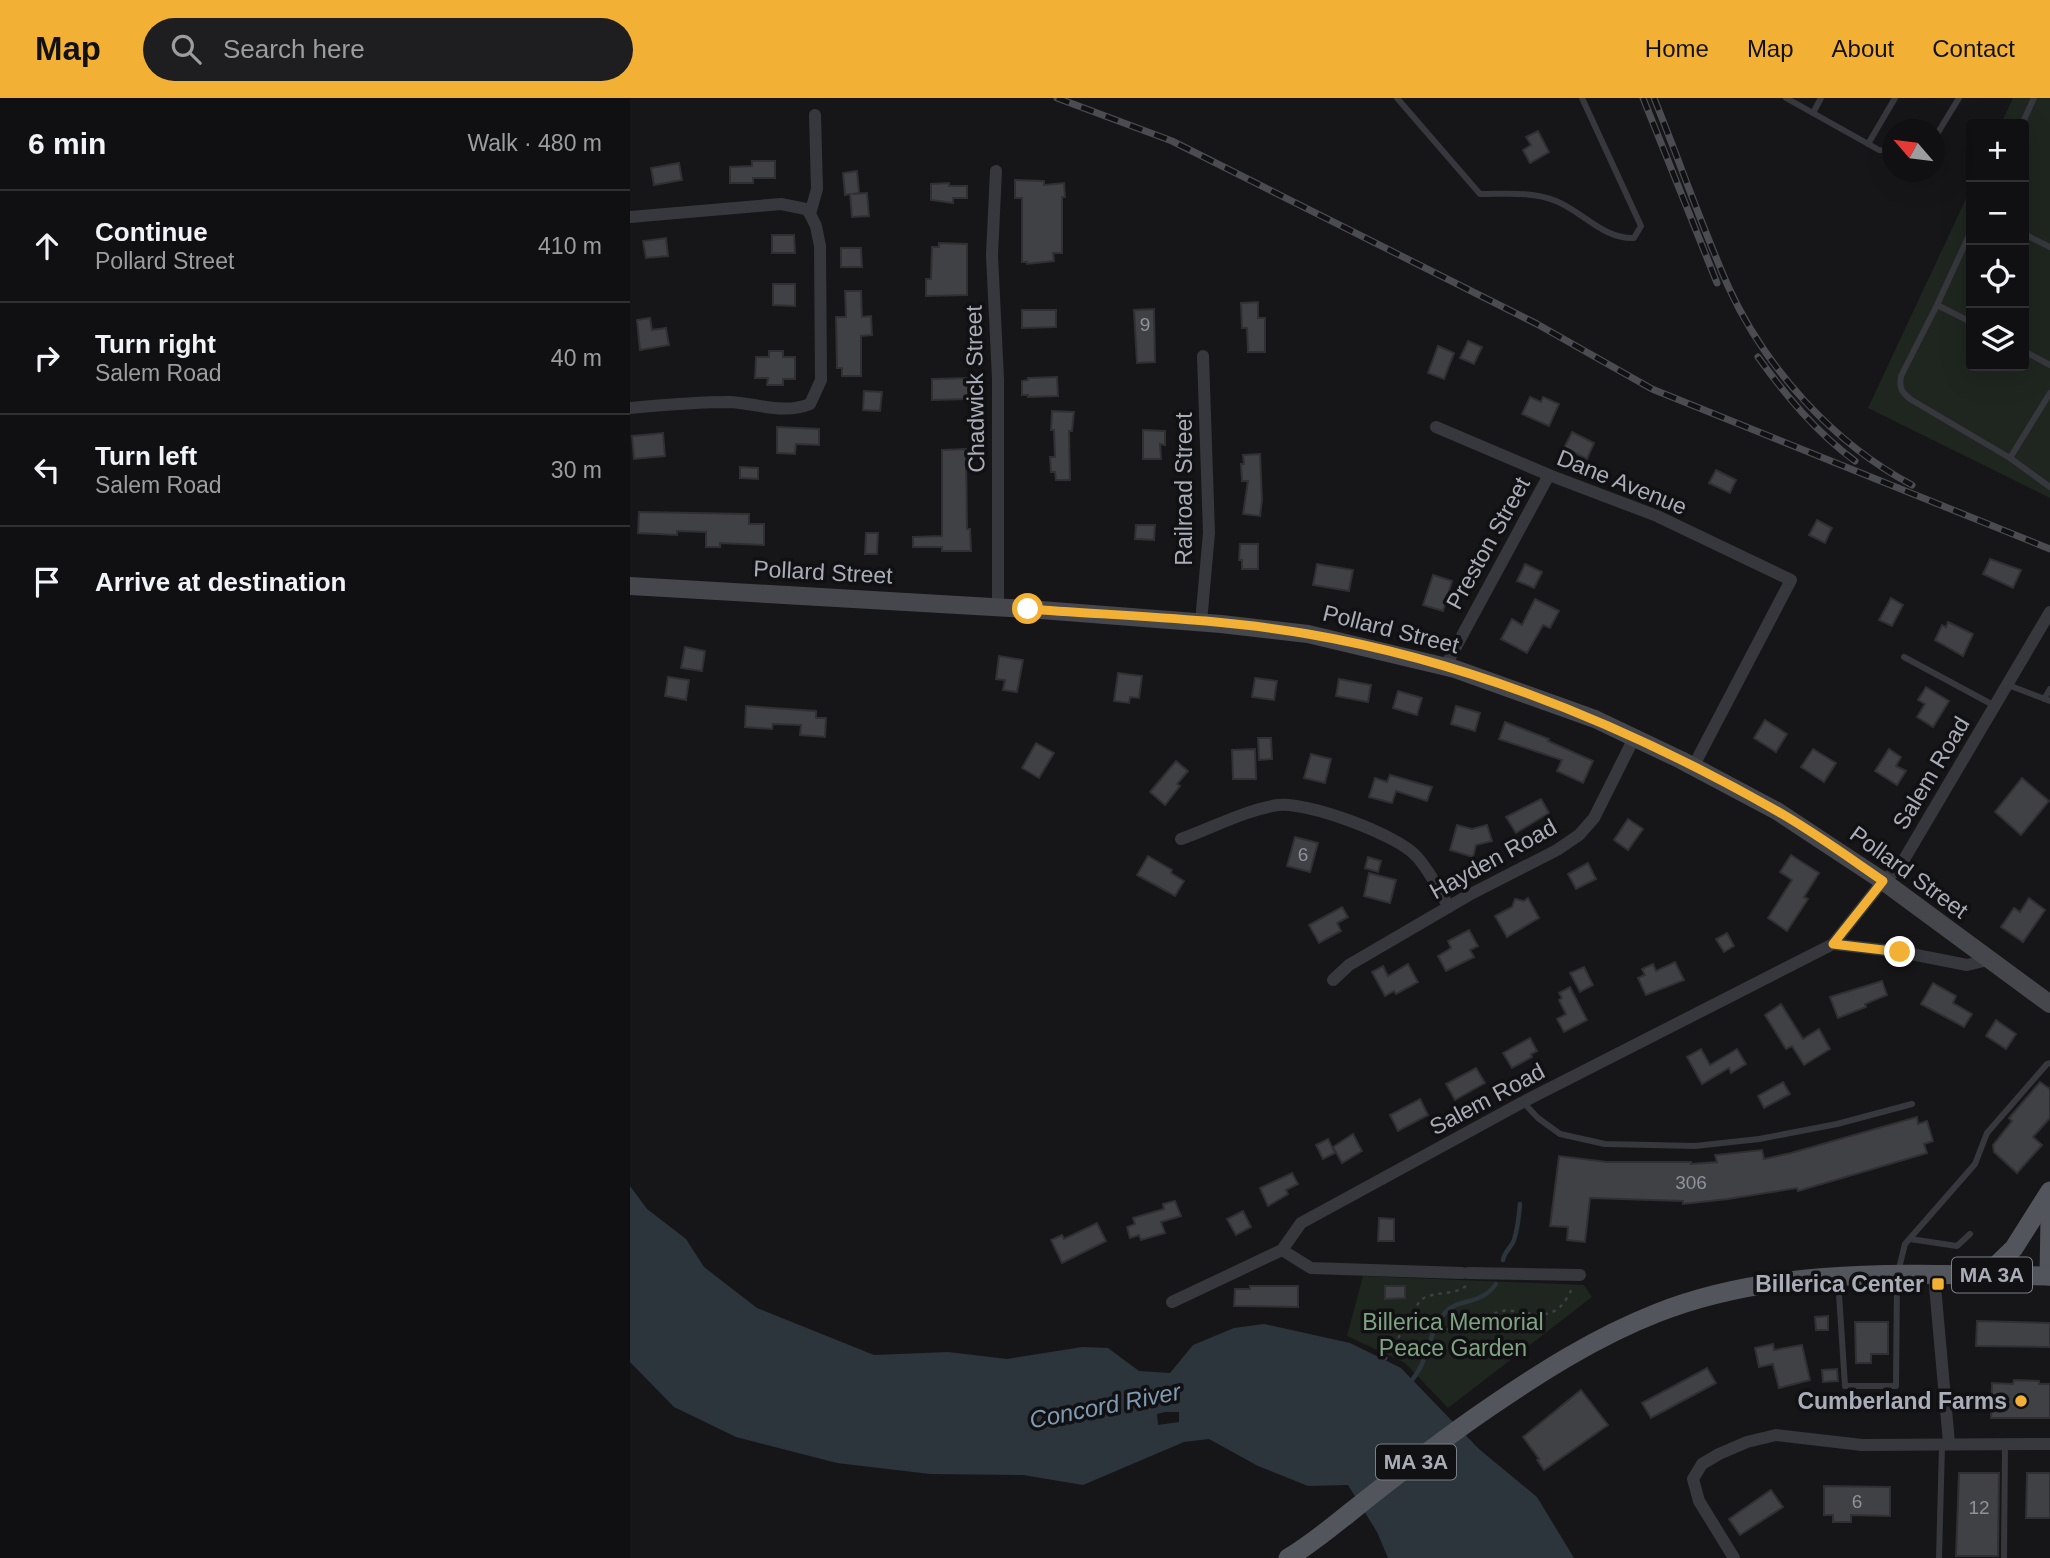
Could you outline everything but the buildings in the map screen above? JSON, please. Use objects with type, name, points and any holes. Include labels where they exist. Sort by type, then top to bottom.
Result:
[{"type":"main road","name":"Pollard Street","points":[[630,586],[998,607],[1201,622],[1308,634],[1445,667],[1595,719],[1777,811],[1883,881],[2050,1004]]},
{"type":"main road","points":[[1986,1275],[2014,1248],[2050,1191]]},
{"type":"main road","points":[[2050,1218],[2050,1276]]},
{"type":"main road","name":"MA 3A","points":[[1298,1555],[1484,1410],[1567,1356],[1660,1312],[1745,1288],[1838,1277],[2050,1276]]},
{"type":"street","points":[[810,214],[817,189],[815,115]]},
{"type":"street","name":"Chadwick Street","points":[[996,171],[992,255],[998,379],[998,607]]},
{"type":"street","points":[[630,217],[781,204],[806,209],[816,226],[820,246],[821,310],[821,380],[810,404],[800,408],[782,409],[733,402],[630,408]]},
{"type":"street","name":"Railroad Street","points":[[1201,622],[1209,533],[1203,356]]},
{"type":"street","name":"Dane Avenue","points":[[1436,427],[1549,475],[1657,516],[1791,580],[1693,767]]},
{"type":"street","name":"Preston Street","points":[[1445,667],[1549,475]]},
{"type":"street","name":"Salem Road","points":[[1172,1303],[1282,1251],[1301,1223],[1523,1102],[1833,944],[1883,881],[1899,868],[2050,612]]},
{"type":"street","name":"Hayden Road","points":[[1334,980],[1349,965],[1449,907],[1558,850],[1579,835],[1594,818],[1634,738]]},
{"type":"street","points":[[1181,839],[1282,804],[1320,813],[1376,831],[1403,846],[1417,857],[1449,907]]},
{"type":"street","points":[[1833,944],[1900,952],[1967,965],[1988,960]]},
{"type":"street","points":[[1282,1251],[1311,1268],[1577,1275]]},
{"type":"street","points":[[1934,1275],[1946,1443]]},
{"type":"street","points":[[1734,1558],[1699,1501],[1693,1479],[1702,1464],[1746,1442],[1776,1435],[1863,1445],[2050,1444]]},
{"type":"lane","points":[[1397,98],[1479,194],[1534,195],[1557,201],[1620,239],[1634,238],[1641,226],[1581,98]]},
{"type":"lane","points":[[1786,98],[1882,150]]},
{"type":"lane","points":[[1813,113],[1821,98]]},
{"type":"lane","points":[[1868,144],[1895,98]]},
{"type":"lane","points":[[1945,121],[1959,98]]},
{"type":"lane","points":[[2024,119],[2034,98]]},
{"type":"lane","points":[[2029,236],[2050,247]]},
{"type":"lane","points":[[1966,242],[1901,376],[1901,391],[1910,399],[2010,458],[2050,487]]},
{"type":"lane","points":[[1937,305],[1966,320]]},
{"type":"lane","points":[[2029,354],[2050,365]]},
{"type":"lane","points":[[2010,458],[2050,393]]},
{"type":"lane","points":[[1904,657],[1995,706]]},
{"type":"lane","points":[[2008,685],[2047,700],[2050,689]]},
{"type":"lane","points":[[1838,1277],[1845,1386],[1896,1386],[1897,1276],[1905,1244],[1975,1164],[1987,1133],[2050,1062]]},
{"type":"lane","points":[[1523,1102],[1538,1118],[1560,1134],[1605,1144],[1695,1146],[1772,1137],[1837,1124],[1912,1104]]},
{"type":"lane","points":[[1910,1239],[1957,1246],[1970,1234]]},
{"type":"lane","points":[[1938,1558],[1946,1443]]},
{"type":"lane","points":[[2004,1558],[2005,1443]]},
{"type":"path","points":[[1385,1360],[1400,1335],[1415,1319],[1416,1307],[1425,1297],[1462,1289],[1469,1273]]},
{"type":"path","points":[[1415,1319],[1429,1327],[1441,1328],[1470,1326],[1505,1310],[1535,1314],[1555,1311],[1570,1292],[1577,1275]]},
{"type":"green space","points":[[2013,98],[2050,98],[2050,498],[1868,408],[1966,199],[1966,371],[2029,371],[2029,119],[2003,119]]},
{"type":"green space","name":"Billerica Memorial Peace Garden","points":[[1363,1276],[1584,1285],[1592,1297],[1448,1408],[1405,1363],[1347,1336]]},
{"type":"water","name":"Concord River","points":[[630,1186],[647,1209],[686,1239],[704,1267],[757,1308],[874,1355],[948,1352],[1007,1359],[1082,1347],[1108,1348],[1139,1371],[1170,1373],[1193,1345],[1234,1328],[1264,1324],[1350,1343],[1401,1368],[1479,1449],[1537,1497],[1574,1558],[1388,1558],[1377,1532],[1348,1485],[1308,1486],[1258,1466],[1209,1439],[1184,1442],[1083,1485],[1023,1475],[930,1474],[837,1463],[736,1437],[674,1407],[630,1362]],"holes":[[[1179,1412],[1179,1422],[1158,1425],[1157,1414]]]},
{"type":"waterway","points":[[1503,1260],[1514,1240],[1520,1204]]},
{"type":"waterway","points":[[1410,1382],[1421,1366],[1439,1321],[1445,1313],[1454,1306],[1486,1294],[1496,1284]]},
{"type":"railway","points":[[1057,98],[1172,141],[1537,324],[1652,389],[2050,549]]},
{"type":"railway","points":[[1643,98],[1717,283]]},
{"type":"railway","points":[[1654,98],[1728,286],[1761,346],[1804,400],[1829,425],[1855,448],[1912,485]]},
{"type":"railway","points":[[1758,357],[1802,413],[1855,461]]},
{"type":"place","name":"Billerica Center","points":[[1938,1284]]},
{"type":"place","name":"Cumberland Farms","points":[[2021,1401]]},
{"type":"route","points":[[1028,609],[1221,624],[1308,634],[1455,669],[1595,719],[1681,760],[1777,811],[1883,881],[1833,944],[1900,952]]}]
